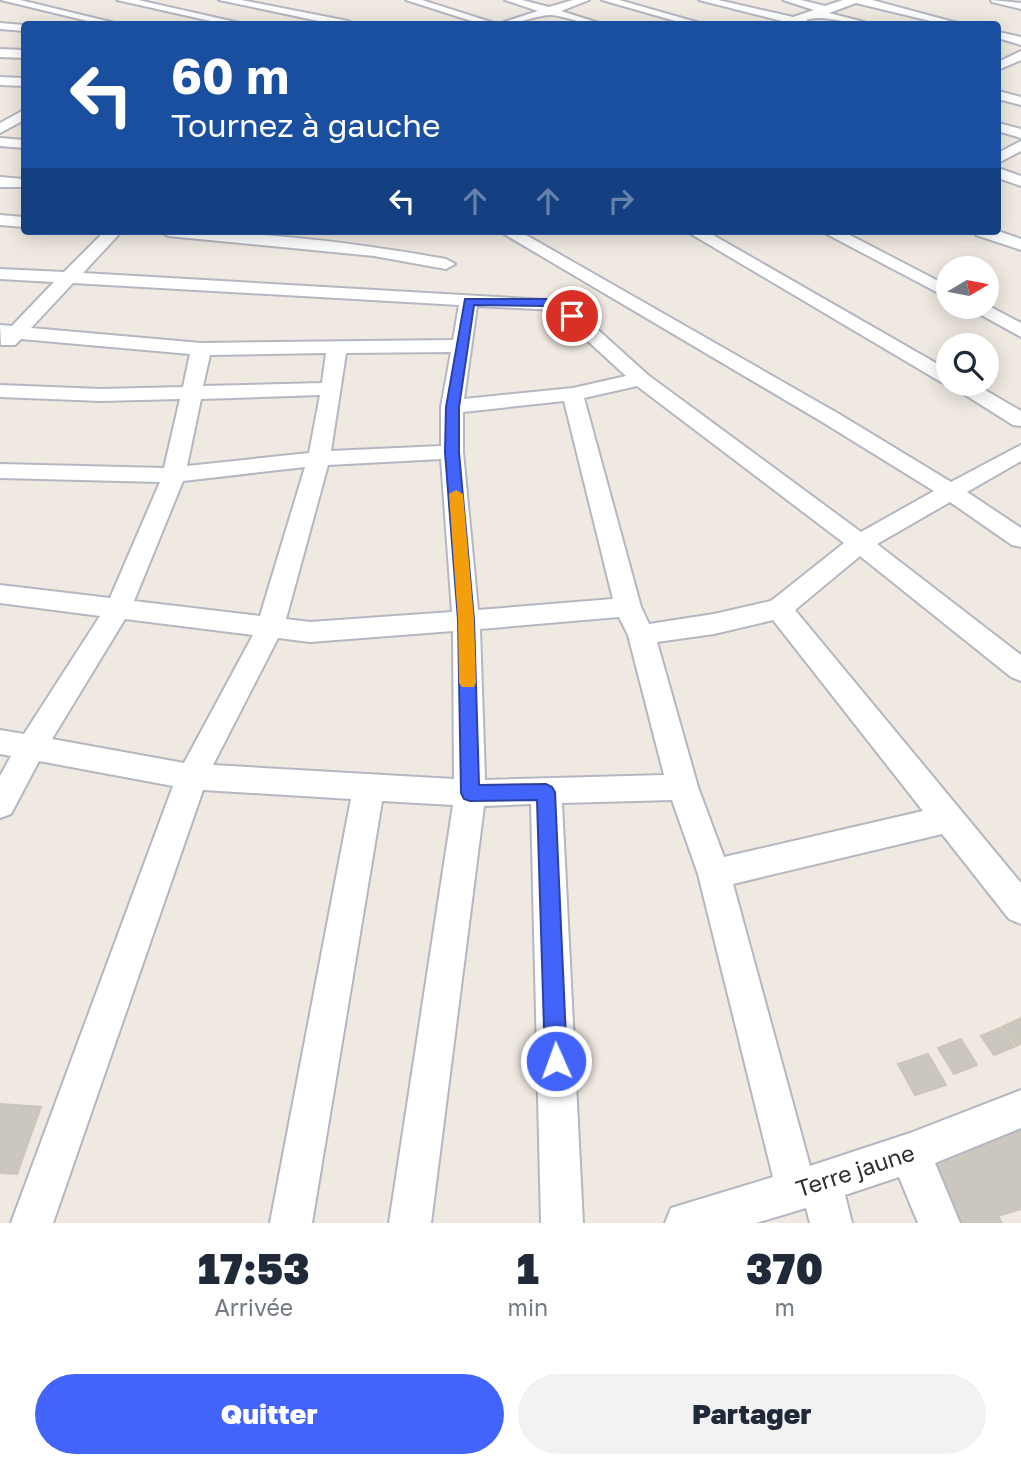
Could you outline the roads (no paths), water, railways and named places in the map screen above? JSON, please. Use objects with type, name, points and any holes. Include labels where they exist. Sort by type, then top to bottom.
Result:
[{"type":"street","points":[[6,0],[100,21]]},
{"type":"street","points":[[122,0],[224,21]]},
{"type":"street","points":[[224,0],[332,21]]},
{"type":"street","points":[[411,0],[481,21]]},
{"type":"street","points":[[510,0],[585,21]]},
{"type":"street","points":[[518,21],[584,0]]},
{"type":"street","points":[[607,0],[686,21]]},
{"type":"street","points":[[704,0],[794,21],[853,0]]},
{"type":"street","points":[[788,0],[851,21]]},
{"type":"street","points":[[859,0],[943,21]]},
{"type":"street","points":[[996,0],[1021,6]]},
{"type":"street","points":[[0,26],[21,28]]},
{"type":"street","points":[[1001,36],[1021,41]]},
{"type":"street","points":[[0,53],[21,54]]},
{"type":"street","points":[[1001,63],[1021,55]]},
{"type":"street","points":[[0,81],[21,82]]},
{"type":"street","points":[[1001,96],[1021,101]]},
{"type":"street","points":[[0,110],[21,112]]},
{"type":"street","points":[[0,129],[21,114]]},
{"type":"street","points":[[1001,128],[1021,134]]},
{"type":"street","points":[[0,142],[21,144]]},
{"type":"street","points":[[1001,157],[1021,145]]},
{"type":"street","points":[[1001,174],[1021,181]]},
{"type":"street","points":[[0,182],[21,183]]},
{"type":"street","points":[[0,220],[21,222]]},
{"type":"street","points":[[0,349],[8,332],[69,278],[110,235]]},
{"type":"street","points":[[209,235],[374,251],[446,264]]},
{"type":"street","points":[[515,235],[734,360],[951,490],[1021,539]]},
{"type":"street","points":[[701,235],[936,370]]},
{"type":"street","points":[[837,235],[936,287]]},
{"type":"street","points":[[993,235],[1021,245]]},
{"type":"street","points":[[0,274],[559,305],[641,379],[860,543],[1021,670]]},
{"type":"street","points":[[410,1223],[470,793],[466,620],[452,452],[452,407],[469,301]]},
{"type":"street","points":[[998,319],[1021,331]]},
{"type":"street","points":[[8,332],[201,349],[463,346]]},
{"type":"street","points":[[32,1223],[192,777],[270,628],[318,459],[337,347]]},
{"type":"street","points":[[0,805],[31,748],[119,607],[174,475],[201,349]]},
{"type":"street","points":[[452,407],[573,394],[641,379]]},
{"type":"street","points":[[0,391],[101,395],[332,389]]},
{"type":"street","points":[[573,394],[628,607],[640,635],[683,787],[714,874],[808,1186],[831,1223]]},
{"type":"street","points":[[980,396],[1021,420]]},
{"type":"street","points":[[0,471],[174,475],[318,459],[452,452]]},
{"type":"street","points":[[640,635],[714,624],[779,609],[860,543],[1021,452]]},
{"type":"street","points":[[0,594],[310,632],[628,607]]},
{"type":"street","points":[[779,609],[1021,908]]},
{"type":"street","points":[[0,742],[192,777],[470,793],[683,787]]},
{"type":"street","points":[[291,1223],[369,787]]},
{"type":"street","points":[[546,792],[562,1223]]},
{"type":"street","points":[[714,874],[950,818]]},
{"type":"street","name":"Terre jaune","points":[[701,1221],[910,1153],[1021,1109]]},
{"type":"street","points":[[910,1153],[939,1223]]}]
